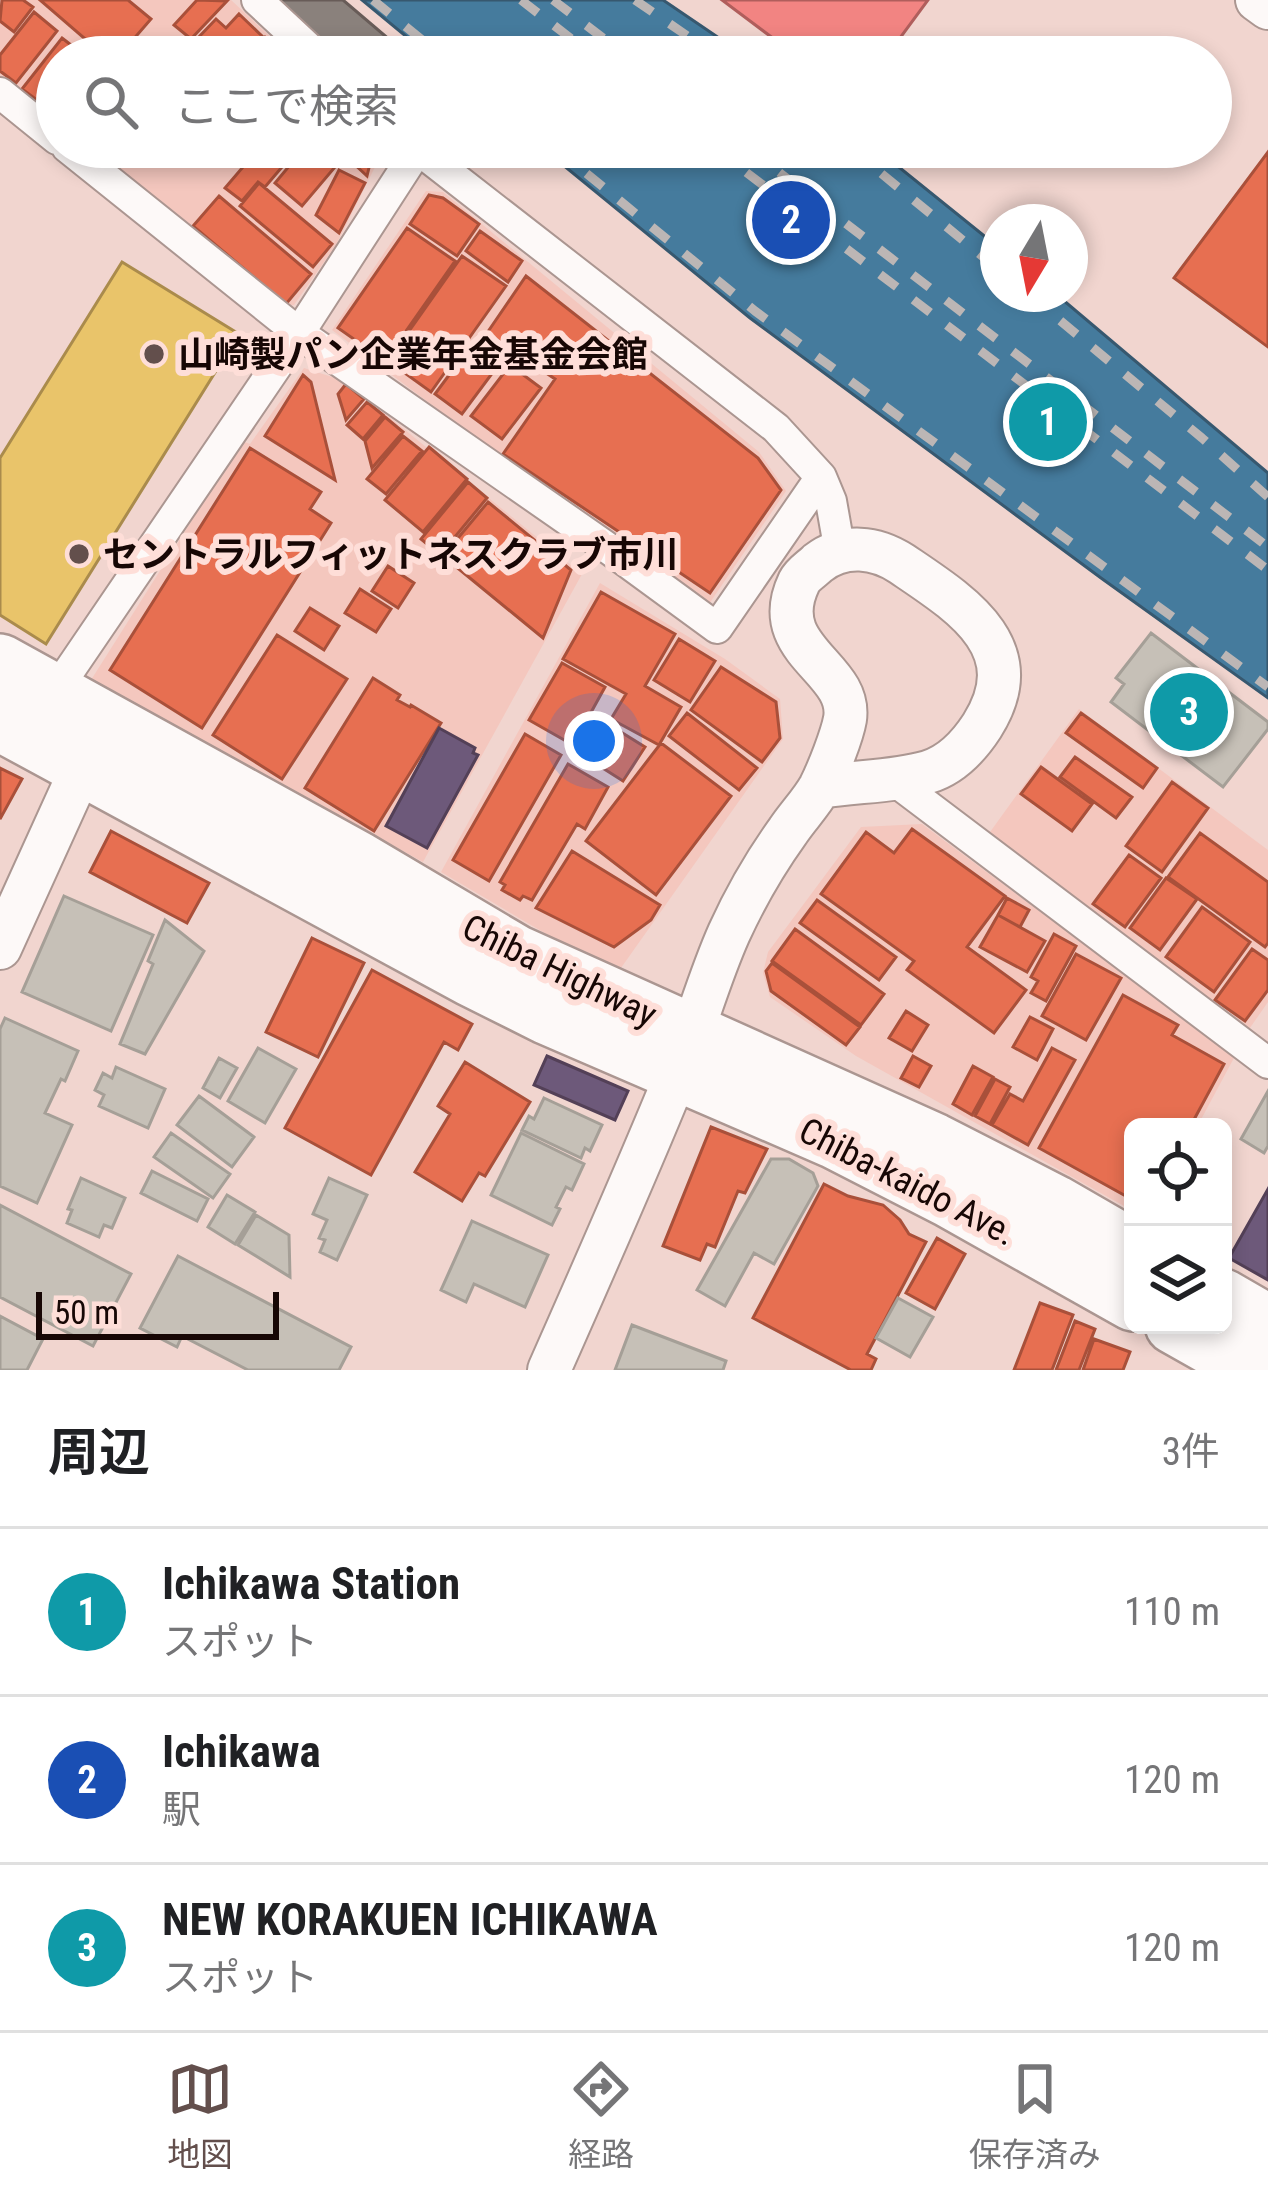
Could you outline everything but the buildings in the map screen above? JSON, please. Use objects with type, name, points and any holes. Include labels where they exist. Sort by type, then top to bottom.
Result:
[{"type":"highway","name":"Chiba Highway","points":[[0,663],[54,693],[92,744]]},
{"type":"highway","name":"Chiba Highway","points":[[0,722],[92,744],[359,861],[516,954],[608,998],[685,1052],[950,1150],[1124,1244]]},
{"type":"highway","name":"Chiba-kaido Ave.","points":[[685,1052],[782,1116],[904,1174],[1124,1297]]},
{"type":"street","points":[[256,0],[295,36]]},
{"type":"street","points":[[1257,0],[1268,8]]},
{"type":"street","points":[[0,93],[36,122]]},
{"type":"street","points":[[94,168],[299,333],[717,628],[821,477]]},
{"type":"street","points":[[54,693],[299,333],[404,168]]},
{"type":"street","points":[[443,168],[776,428],[821,477],[831,501],[840,552]]},
{"type":"street","points":[[550,1370],[745,902],[820,787],[844,720],[838,687],[800,643],[794,624],[800,578],[828,556],[850,549],[870,550],[898,561],[980,624],[996,651],[999,680],[993,709],[953,759],[928,772],[820,787]]},
{"type":"street","points":[[0,948],[92,744]]},
{"type":"street","points":[[891,778],[1268,1063]]},
{"type":"shaded area","points":[[0,0],[231,0],[270,36],[36,36],[36,106],[0,76]]},
{"type":"shaded area","points":[[112,168],[374,168],[336,245],[294,305],[281,307]]},
{"type":"shaded area","points":[[426,191],[443,192],[759,452],[786,491],[709,604],[610,539],[332,330]]},
{"type":"shaded area","points":[[304,368],[345,381],[582,574],[423,862],[91,680],[242,441],[250,444]]},
{"type":"shaded area","points":[[600,583],[725,659],[780,699],[783,739],[616,975],[441,872]]},
{"type":"shaded area","points":[[1079,709],[1268,850],[1268,1002],[1245,1035],[985,839]]},
{"type":"shaded area","points":[[922,824],[1235,1056],[1202,1118],[1124,1118],[1124,1206],[856,1056],[770,997],[763,973],[768,952],[861,827]]},
{"type":"railway","points":[[373,0],[417,36]]},
{"type":"railway","points":[[521,0],[568,36]]},
{"type":"railway","points":[[553,0],[600,36]]},
{"type":"railway","points":[[635,0],[687,36]]},
{"type":"railway","points":[[580,168],[755,311],[1268,687]]},
{"type":"railway","points":[[741,168],[1268,570]]},
{"type":"railway","points":[[773,168],[1268,547]]},
{"type":"railway","points":[[875,168],[980,254]]},
{"type":"railway","points":[[1050,312],[1268,497]]},
{"type":"place","name":"Ichikawa","points":[[791,220]]},
{"type":"place","name":"山崎製パン企業年金基金会館","points":[[154,354]]},
{"type":"place","name":"Ichikawa Station","points":[[1048,422]]},
{"type":"place","name":"セントラルフィットネスクラブ市川","points":[[79,554]]},
{"type":"place","name":"NEW KORAKUEN ICHIKAWA","points":[[1189,712]]}]
